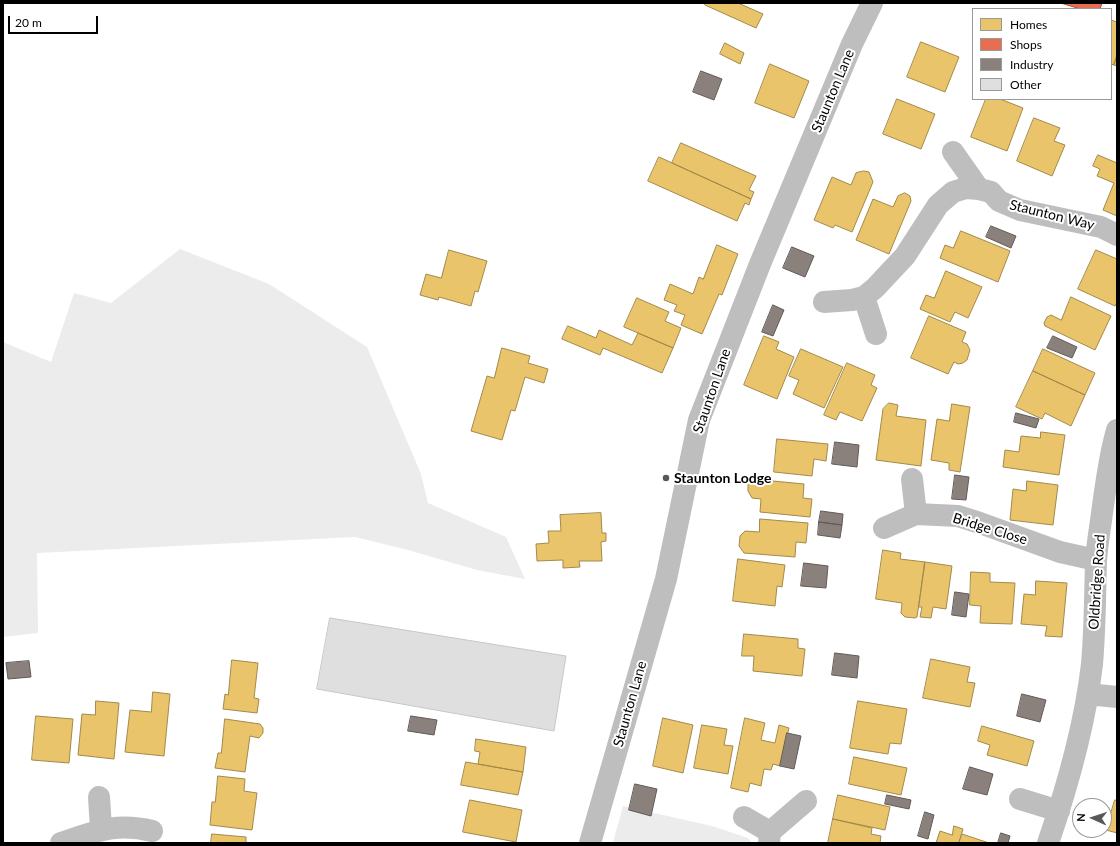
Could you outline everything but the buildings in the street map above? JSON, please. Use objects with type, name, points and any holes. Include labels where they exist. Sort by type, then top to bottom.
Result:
[{"type":"street","name":"Staunton Lane","points":[[590,843],[666,578],[699,420],[760,264],[852,44],[872,3]]},
{"type":"street","points":[[953,152],[979,189]]},
{"type":"street","points":[[824,302],[852,300],[864,297],[875,288],[905,256],[938,205],[953,192],[966,188],[979,189]]},
{"type":"street","name":"Staunton Way","points":[[979,189],[991,192],[999,201],[1020,210],[1101,227],[1117,235]]},
{"type":"street","points":[[864,297],[876,334]]},
{"type":"street","name":"Oldbridge Road","points":[[1048,843],[1059,811],[1081,734],[1088,694],[1092,663],[1096,601],[1096,560],[1110,452],[1117,430]]},
{"type":"street","points":[[912,479],[916,514]]},
{"type":"street","name":"Bridge Close","points":[[884,528],[916,514],[958,516],[1060,552],[1096,560]]},
{"type":"street","points":[[1088,694],[1117,697]]},
{"type":"street","points":[[99,797],[101,829]]},
{"type":"street","points":[[1020,799],[1059,811]]},
{"type":"street","points":[[744,817],[769,837],[806,801]]},
{"type":"street","points":[[61,843],[101,829],[127,827],[152,831]]},
{"type":"shaded area","points":[[180,249],[269,284],[367,347],[421,474],[428,503],[506,537],[525,579],[477,570],[408,550],[355,537],[37,553],[38,633],[3,637],[3,342],[51,362],[74,293],[111,303]]},
{"type":"shaded area","points":[[623,806],[712,826],[748,838],[752,843],[613,843]]},
{"type":"place","name":"Staunton Lodge","points":[[666,478]]}]
